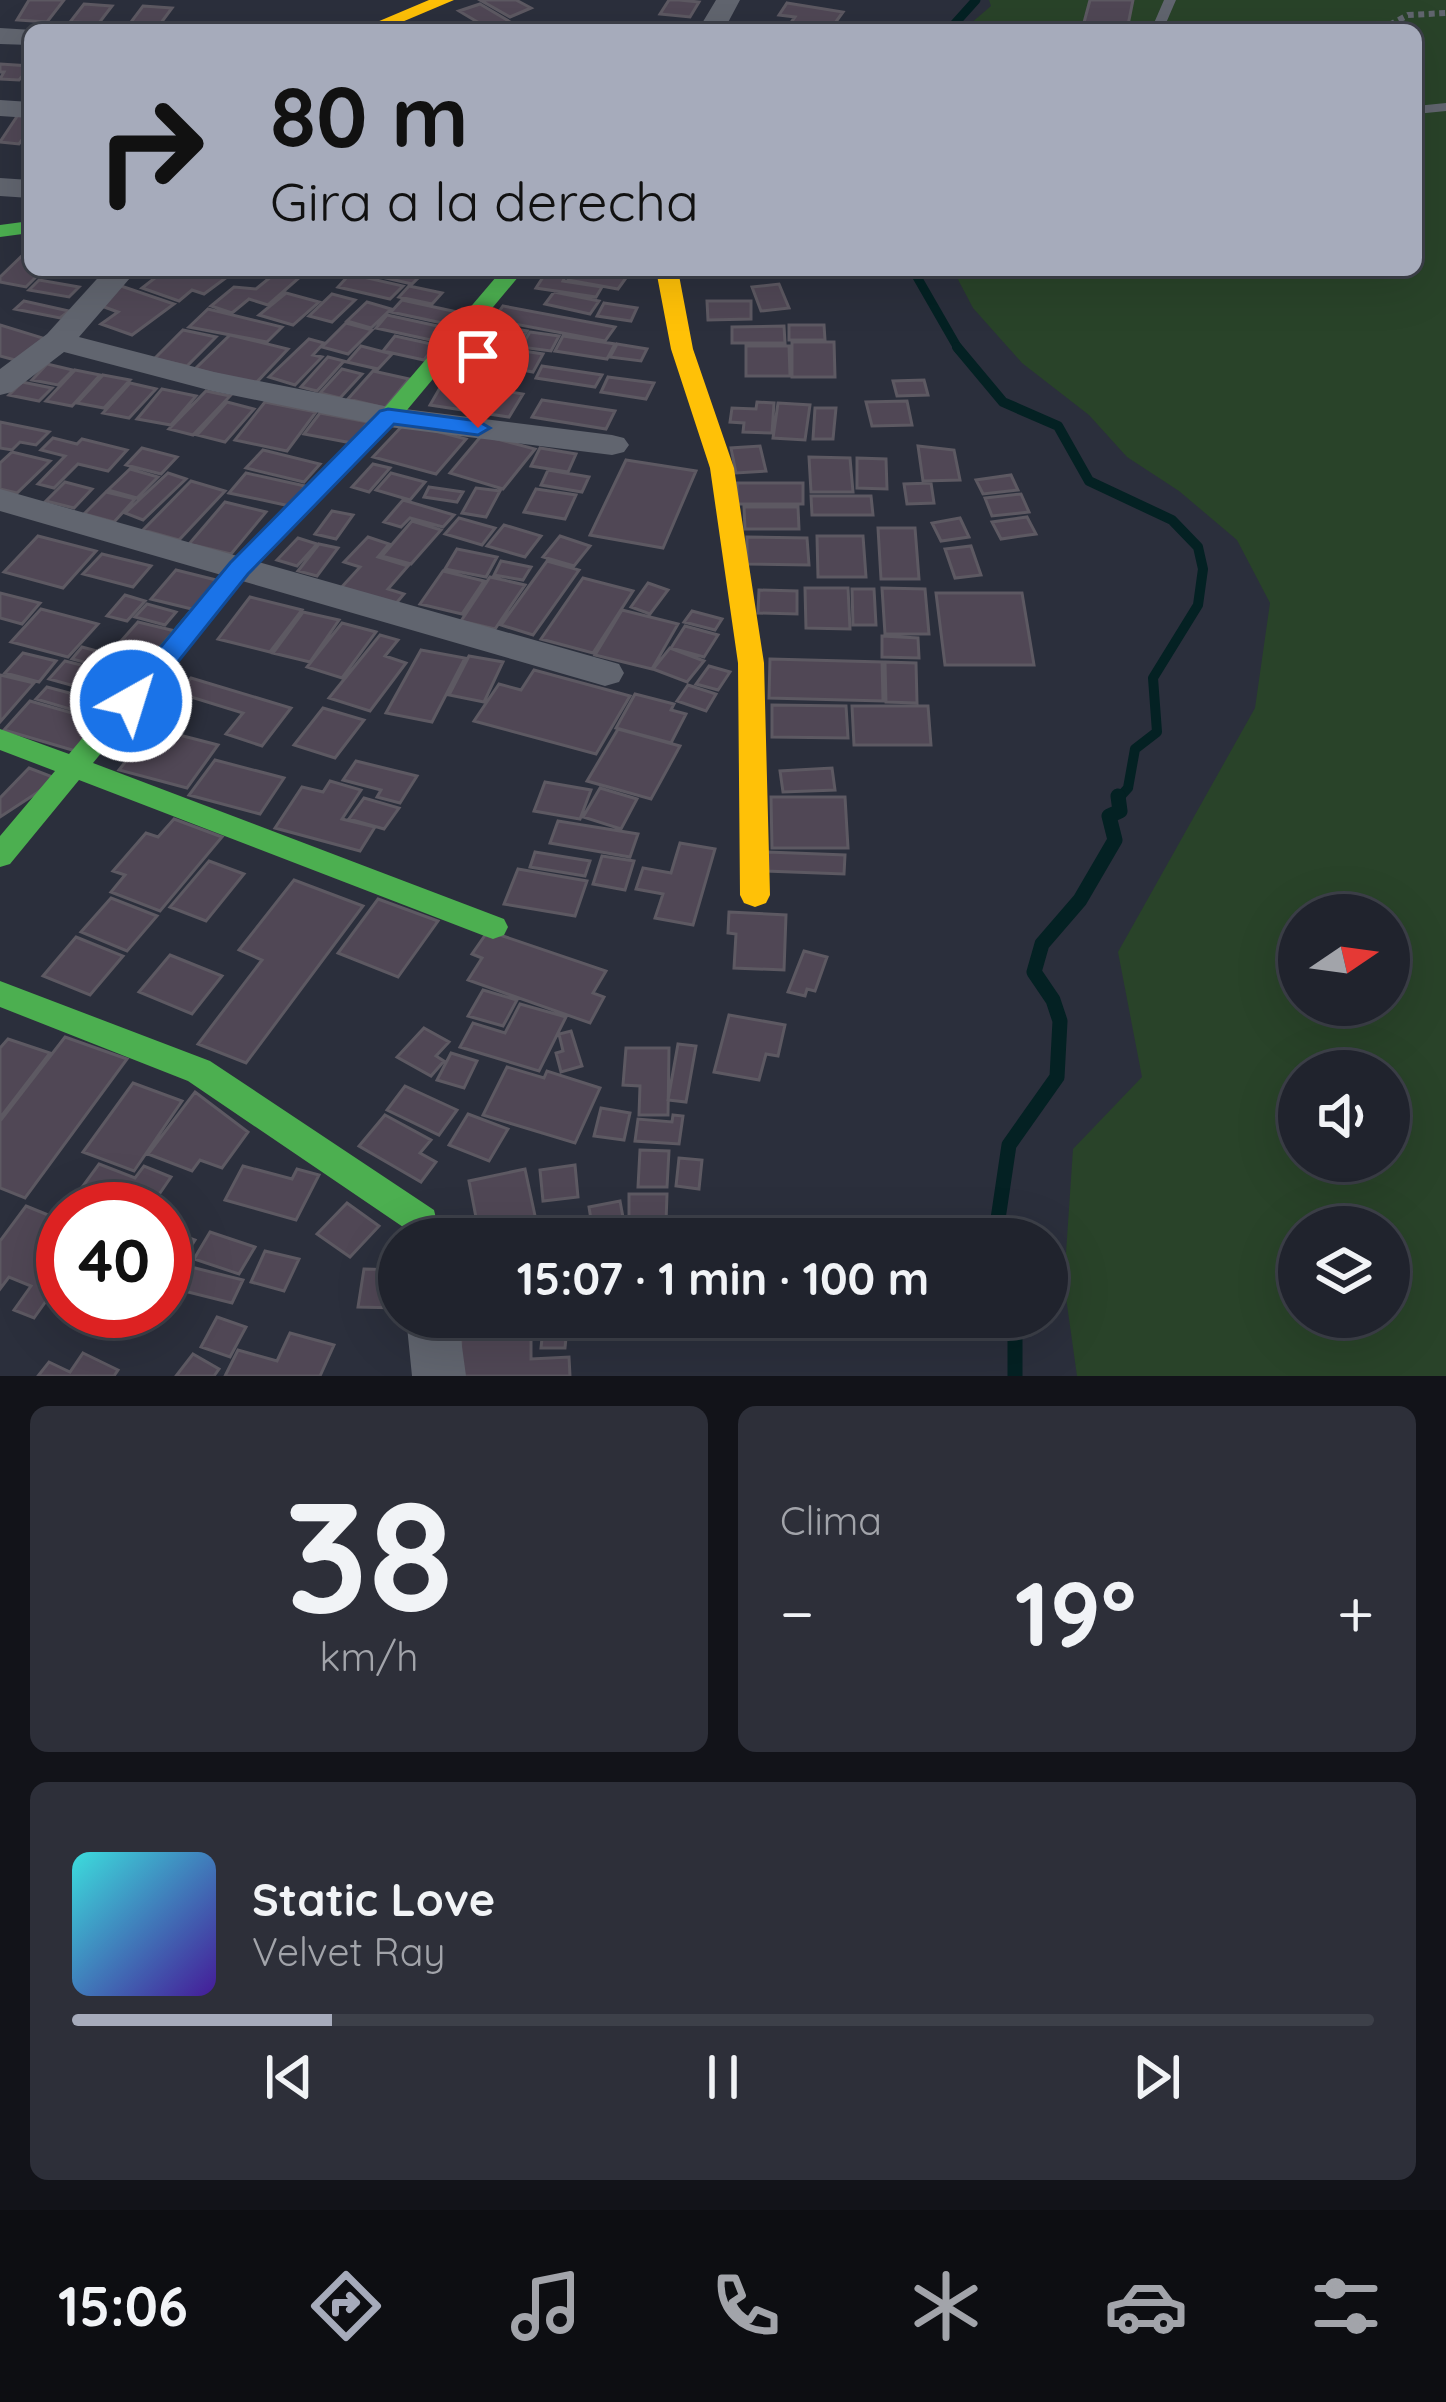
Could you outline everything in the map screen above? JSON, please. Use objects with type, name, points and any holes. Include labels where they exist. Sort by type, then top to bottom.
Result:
[{"type":"street","points":[[383,24],[445,0]]},
{"type":"street","points":[[0,385],[58,341],[117,276]]},
{"type":"street","points":[[0,856],[239,568],[388,416],[508,276]]},
{"type":"street","points":[[668,276],[682,349],[722,468],[751,663],[754,895]]},
{"type":"street","points":[[58,341],[212,381],[388,416],[612,445]]},
{"type":"street","points":[[0,500],[605,673]]},
{"type":"street","points":[[0,739],[494,927]]},
{"type":"street","points":[[0,994],[199,1071],[418,1218]]},
{"type":"street","points":[[434,1338],[439,1376]]},
{"type":"path","points":[[1391,24],[1408,15],[1446,13]]},
{"type":"green space","points":[[989,0],[1446,0],[1446,1376],[1077,1376],[1068,1312],[1073,1149],[1142,1077],[1118,952],[1255,708],[1270,603],[1237,540],[1179,491],[1127,457],[1089,415],[1022,363],[973,308],[956,276],[1422,276],[1422,24],[970,24],[991,6]]},
{"type":"building","points":[[29,0],[64,0],[47,22],[17,20]]},
{"type":"building","points":[[480,0],[516,0],[531,8],[510,17]]},
{"type":"building","points":[[669,0],[699,2],[690,17],[660,14]]},
{"type":"building","points":[[1090,0],[1133,0],[1128,24],[1084,24]]},
{"type":"building","points":[[787,3],[843,12],[834,24],[790,24],[795,17],[779,15]]},
{"type":"building","points":[[84,4],[112,6],[99,23],[70,22]]},
{"type":"building","points":[[480,4],[512,23],[481,24],[459,11]]},
{"type":"building","points":[[143,6],[172,8],[160,24],[130,24]]},
{"type":"building","points":[[0,64],[24,66],[19,80],[0,79],[4,72]]},
{"type":"building","points":[[18,115],[24,115],[24,137],[19,144],[0,142]]},
{"type":"building","points":[[24,254],[24,276],[37,276],[26,287],[0,282]]},
{"type":"building","points":[[149,276],[227,277],[204,294],[192,290],[179,301],[142,288],[155,278]]},
{"type":"building","points":[[272,276],[300,277],[268,305],[249,299],[232,313],[211,306],[234,287],[256,289]]},
{"type":"building","points":[[348,276],[403,286],[390,299],[338,287]]},
{"type":"building","points":[[383,276],[420,276],[412,284]]},
{"type":"building","points":[[544,276],[566,276],[563,281],[602,287],[596,297],[536,288]]},
{"type":"building","points":[[571,276],[627,276],[618,289],[568,280]]},
{"type":"building","points":[[39,280],[79,287],[69,297],[29,290]]},
{"type":"building","points":[[779,284],[789,308],[761,311],[752,287]]},
{"type":"building","points":[[121,286],[174,304],[132,335],[101,324],[118,312],[96,304]]},
{"type":"building","points":[[409,286],[442,293],[432,304],[399,297]]},
{"type":"building","points":[[554,292],[599,301],[590,314],[545,304]]},
{"type":"building","points":[[286,293],[319,302],[293,325],[259,315]]},
{"type":"building","points":[[332,294],[355,300],[332,322],[309,316]]},
{"type":"building","points":[[402,300],[457,312],[447,324],[391,312]]},
{"type":"building","points":[[24,301],[69,311],[60,318],[15,309]]},
{"type":"building","points":[[707,301],[751,301],[751,319],[708,320]]},
{"type":"building","points":[[367,302],[391,309],[371,328],[347,321]]},
{"type":"building","points":[[604,303],[637,308],[631,321],[597,316]]},
{"type":"building","points":[[503,306],[615,327],[605,341],[493,320]]},
{"type":"building","points":[[208,309],[282,327],[267,342],[189,327]]},
{"type":"building","points":[[387,315],[442,327],[431,340],[376,328]]},
{"type":"building","points":[[346,323],[372,330],[348,354],[322,347]]},
{"type":"building","points":[[484,324],[527,331],[518,346],[474,340]]},
{"type":"building","points":[[0,325],[46,339],[19,361],[0,356]]},
{"type":"building","points":[[789,325],[824,325],[825,340],[789,340]]},
{"type":"building","points":[[784,326],[785,343],[732,343],[732,327]]},
{"type":"building","points":[[183,330],[216,337],[187,366],[154,359]]},
{"type":"building","points":[[530,332],[559,336],[551,351],[521,347]]},
{"type":"building","points":[[230,335],[288,349],[255,384],[195,369]]},
{"type":"building","points":[[395,336],[436,345],[424,360],[383,351]]},
{"type":"building","points":[[563,336],[615,344],[607,359],[555,351]]},
{"type":"building","points":[[309,339],[324,343],[313,355],[322,357],[295,385],[269,377]]},
{"type":"building","points":[[792,342],[834,342],[835,377],[792,377]]},
{"type":"building","points":[[474,344],[507,349],[497,366],[464,361]]},
{"type":"building","points":[[617,344],[647,349],[641,361],[610,357]]},
{"type":"building","points":[[361,346],[392,354],[378,369],[347,362]]},
{"type":"building","points":[[746,346],[789,346],[790,376],[746,376]]},
{"type":"building","points":[[510,349],[543,354],[533,372],[500,366]]},
{"type":"building","points":[[328,357],[344,361],[317,391],[301,387]]},
{"type":"building","points":[[453,362],[498,370],[489,385],[444,378]]},
{"type":"building","points":[[47,364],[73,370],[58,385],[32,380]]},
{"type":"building","points":[[542,366],[602,375],[595,387],[536,378]]},
{"type":"building","points":[[342,369],[362,374],[340,398],[320,393]]},
{"type":"building","points":[[75,370],[100,375],[72,406],[46,401]]},
{"type":"building","points":[[373,371],[409,379],[385,408],[348,399]]},
{"type":"building","points":[[103,375],[130,380],[104,408],[77,403]]},
{"type":"building","points":[[608,377],[654,383],[646,399],[601,392]]},
{"type":"building","points":[[924,380],[928,395],[897,396],[893,381]]},
{"type":"building","points":[[444,381],[523,394],[509,417],[430,405]]},
{"type":"building","points":[[22,382],[52,388],[39,401],[9,395]]},
{"type":"building","points":[[130,383],[156,389],[129,418],[103,413]]},
{"type":"building","points":[[162,389],[196,396],[171,425],[137,419]]},
{"type":"building","points":[[206,391],[230,396],[193,435],[169,429]]},
{"type":"building","points":[[542,400],[615,411],[606,429],[532,417]]},
{"type":"building","points":[[907,401],[912,425],[872,426],[866,402]]},
{"type":"building","points":[[227,402],[254,409],[225,442],[197,435]]},
{"type":"building","points":[[265,402],[316,412],[287,451],[235,440]]},
{"type":"building","points":[[757,402],[774,403],[772,433],[743,432],[744,423],[730,422],[732,408],[756,409]]},
{"type":"building","points":[[778,403],[810,405],[805,440],[773,438]]},
{"type":"building","points":[[815,408],[836,408],[833,439],[813,439]]},
{"type":"building","points":[[320,413],[368,422],[352,443],[304,434]]},
{"type":"building","points":[[0,422],[49,432],[36,445],[20,442],[12,450],[0,448]]},
{"type":"building","points":[[405,423],[466,439],[436,474],[373,457]]},
{"type":"building","points":[[482,435],[535,449],[503,489],[450,473]]},
{"type":"building","points":[[53,438],[77,444],[82,439],[127,450],[108,471],[78,464],[54,488],[38,484],[65,456],[41,450]]},
{"type":"building","points":[[760,446],[766,471],[736,473],[731,448]]},
{"type":"building","points":[[918,446],[954,450],[960,480],[923,481]]},
{"type":"building","points":[[142,448],[177,457],[161,474],[126,465]]},
{"type":"building","points":[[540,448],[576,454],[568,472],[531,466]]},
{"type":"building","points":[[263,450],[320,464],[304,482],[246,468]]},
{"type":"building","points":[[12,452],[50,461],[17,493],[0,489],[0,463]]},
{"type":"building","points":[[809,457],[850,458],[853,492],[811,492]]},
{"type":"building","points":[[857,458],[886,459],[887,489],[857,488]]},
{"type":"building","points":[[626,460],[696,471],[663,548],[590,535]]},
{"type":"building","points":[[373,464],[390,468],[369,492],[352,487]]},
{"type":"building","points":[[130,469],[158,477],[137,498],[108,490]]},
{"type":"building","points":[[548,470],[589,477],[582,492],[541,485]]},
{"type":"building","points":[[168,473],[186,479],[143,520],[125,513]]},
{"type":"building","points":[[246,473],[305,486],[290,506],[229,493]]},
{"type":"building","points":[[391,473],[425,482],[410,500],[376,490]]},
{"type":"building","points":[[1011,475],[1018,490],[983,494],[976,480]]},
{"type":"building","points":[[191,481],[225,491],[179,540],[143,530]]},
{"type":"building","points":[[65,482],[92,489],[74,508],[46,501]]},
{"type":"building","points":[[737,483],[803,483],[803,504],[737,504]]},
{"type":"building","points":[[931,483],[934,503],[907,504],[904,484]]},
{"type":"building","points":[[429,487],[463,492],[457,502],[424,497]]},
{"type":"building","points":[[476,488],[500,491],[486,517],[462,513]]},
{"type":"building","points":[[536,489],[576,495],[565,519],[524,512]]},
{"type":"building","points":[[106,492],[135,499],[114,522],[84,514]]},
{"type":"building","points":[[1021,494],[1029,512],[992,516],[985,498]]},
{"type":"building","points":[[811,496],[871,496],[873,515],[812,515]]},
{"type":"building","points":[[403,500],[454,515],[443,527],[410,518],[401,527],[384,522]]},
{"type":"building","points":[[225,502],[266,512],[231,554],[189,544]]},
{"type":"building","points":[[744,507],[798,507],[799,529],[745,529]]},
{"type":"building","points":[[332,511],[353,515],[336,539],[315,534]]},
{"type":"building","points":[[1027,517],[1036,534],[1001,539],[992,522]]},
{"type":"building","points":[[459,518],[495,528],[482,545],[445,534]]},
{"type":"building","points":[[960,518],[969,537],[941,541],[932,523]]},
{"type":"building","points":[[412,521],[441,530],[411,564],[382,556]]},
{"type":"building","points":[[504,525],[541,536],[525,557],[487,546]]},
{"type":"building","points":[[878,528],[915,528],[919,579],[881,579]]},
{"type":"building","points":[[38,536],[96,551],[63,588],[4,572]]},
{"type":"building","points":[[560,536],[590,546],[574,566],[543,557]]},
{"type":"building","points":[[817,536],[863,536],[866,577],[818,577]]},
{"type":"building","points":[[368,537],[389,544],[378,557],[408,566],[388,589],[404,594],[393,607],[339,590],[360,567],[344,562]]},
{"type":"building","points":[[747,537],[807,538],[809,565],[747,564]]},
{"type":"building","points":[[298,538],[317,544],[297,566],[277,560]]},
{"type":"building","points":[[319,544],[338,548],[317,576],[298,571]]},
{"type":"building","points":[[971,546],[981,575],[955,578],[945,549]]},
{"type":"building","points":[[457,549],[497,557],[486,577],[445,569]]},
{"type":"building","points":[[102,554],[151,566],[133,587],[83,574]]},
{"type":"building","points":[[501,561],[531,567],[523,580],[494,575]]},
{"type":"building","points":[[547,561],[579,570],[533,635],[501,625]]},
{"type":"building","points":[[176,570],[220,581],[196,610],[151,599]]},
{"type":"building","points":[[443,571],[484,581],[462,614],[420,604]]},
{"type":"building","points":[[490,577],[525,585],[495,629],[461,621]]},
{"type":"building","points":[[583,578],[633,591],[593,653],[541,639]]},
{"type":"building","points":[[648,583],[668,590],[650,614],[631,607]]},
{"type":"building","points":[[805,588],[848,588],[850,629],[806,628]]},
{"type":"building","points":[[882,588],[925,589],[929,634],[885,634]]},
{"type":"building","points":[[852,589],[874,589],[876,625],[853,625]]},
{"type":"building","points":[[759,590],[797,591],[797,614],[758,613]]},
{"type":"building","points":[[0,593],[40,603],[22,624],[0,618]]},
{"type":"building","points":[[936,593],[1022,593],[1034,665],[945,665]]},
{"type":"building","points":[[125,595],[145,601],[127,621],[107,616]]},
{"type":"building","points":[[250,597],[302,610],[270,652],[218,639]]},
{"type":"building","points":[[147,604],[176,612],[165,625],[135,617]]},
{"type":"building","points":[[41,609],[98,624],[68,657],[11,642]]},
{"type":"building","points":[[622,610],[678,624],[652,669],[595,655]]},
{"type":"building","points":[[692,611],[722,619],[715,630],[684,622]]},
{"type":"building","points":[[303,612],[339,620],[310,662],[273,653]]},
{"type":"building","points":[[138,622],[175,631],[152,659],[114,649]]},
{"type":"building","points":[[342,623],[376,632],[342,678],[307,667]]},
{"type":"building","points":[[685,626],[718,635],[704,657],[671,648]]},
{"type":"building","points":[[380,635],[398,640],[385,656],[406,663],[370,711],[329,698]]},
{"type":"building","points":[[882,636],[918,638],[919,658],[882,657]]},
{"type":"building","points":[[82,647],[149,665],[131,686],[92,675],[99,666],[72,659]]},
{"type":"building","points":[[670,648],[704,661],[687,682],[653,669]]},
{"type":"building","points":[[421,650],[465,658],[432,722],[386,713]]},
{"type":"building","points":[[23,653],[56,661],[39,682],[5,673]]},
{"type":"building","points":[[469,656],[503,662],[484,702],[449,695]]},
{"type":"building","points":[[770,659],[882,662],[883,701],[769,698]]},
{"type":"building","points":[[65,661],[93,668],[78,687],[49,679]]},
{"type":"building","points":[[885,662],[916,663],[917,703],[886,702]]},
{"type":"building","points":[[709,666],[730,672],[718,690],[696,684]]},
{"type":"building","points":[[534,670],[630,696],[596,754],[474,721],[499,684],[521,690]]},
{"type":"building","points":[[0,675],[34,683],[0,722]]},
{"type":"building","points":[[191,678],[291,708],[262,746],[226,734],[243,713],[178,693]]},
{"type":"building","points":[[688,685],[716,694],[706,711],[677,701]]},
{"type":"building","points":[[47,687],[115,705],[104,719],[36,699]]},
{"type":"building","points":[[635,694],[674,704],[671,710],[686,714],[671,743],[616,728]]},
{"type":"building","points":[[30,701],[104,722],[79,752],[4,730]]},
{"type":"building","points":[[772,705],[846,706],[848,738],[772,737]]},
{"type":"building","points":[[852,706],[928,706],[931,745],[854,745]]},
{"type":"building","points":[[323,708],[364,720],[335,758],[294,745]]},
{"type":"building","points":[[152,728],[218,745],[187,788],[119,770]]},
{"type":"building","points":[[618,729],[680,746],[651,799],[587,781]]},
{"type":"building","points":[[215,760],[284,778],[260,814],[189,795]]},
{"type":"building","points":[[356,761],[417,776],[400,803],[377,797],[381,790],[343,780]]},
{"type":"building","points":[[29,768],[58,779],[0,817],[0,798]]},
{"type":"building","points":[[832,768],[835,790],[783,792],[780,771]]},
{"type":"building","points":[[330,781],[361,790],[342,819],[375,827],[360,851],[275,828],[302,787],[323,792]]},
{"type":"building","points":[[545,782],[591,790],[580,819],[534,811]]},
{"type":"building","points":[[600,788],[637,799],[621,829],[583,817]]},
{"type":"building","points":[[771,797],[845,797],[848,848],[772,848]]},
{"type":"building","points":[[364,798],[399,808],[384,829],[349,819]]},
{"type":"building","points":[[174,819],[222,837],[160,911],[111,892],[125,875],[113,871],[146,833],[158,837]]},
{"type":"building","points":[[558,821],[638,834],[630,857],[550,843]]},
{"type":"building","points":[[680,843],[715,849],[693,925],[655,918],[663,894],[636,889],[643,868],[671,873]]},
{"type":"building","points":[[535,852],[590,861],[585,876],[530,867]]},
{"type":"building","points":[[767,852],[845,855],[844,874],[766,871]]},
{"type":"building","points":[[602,856],[634,861],[625,890],[593,884]]},
{"type":"building","points":[[209,861],[244,874],[206,921],[170,907]]},
{"type":"building","points":[[518,869],[587,881],[575,916],[504,904]]},
{"type":"building","points":[[294,880],[363,906],[246,1063],[198,1044],[262,960],[239,950]]},
{"type":"building","points":[[111,898],[157,916],[127,951],[81,932]]},
{"type":"building","points":[[378,899],[438,921],[398,977],[338,953]]},
{"type":"building","points":[[729,912],[786,915],[784,970],[734,968],[736,934],[728,933]]},
{"type":"building","points":[[488,931],[606,971],[593,993],[604,997],[590,1023],[468,980],[482,958],[472,954]]},
{"type":"building","points":[[76,937],[123,956],[90,995],[43,976]]},
{"type":"building","points":[[804,951],[827,957],[815,991],[807,989],[805,996],[788,992]]},
{"type":"building","points":[[170,955],[222,976],[192,1014],[139,992]]},
{"type":"building","points":[[483,990],[517,1000],[503,1026],[468,1016]]},
{"type":"building","points":[[520,1004],[566,1017],[539,1071],[460,1047],[473,1023],[505,1033]]},
{"type":"building","points":[[729,1015],[785,1025],[778,1056],[766,1054],[759,1080],[714,1072]]},
{"type":"building","points":[[424,1028],[449,1042],[436,1056],[444,1061],[431,1076],[397,1057]]},
{"type":"building","points":[[571,1031],[582,1066],[561,1072],[556,1053],[563,1051],[559,1034]]},
{"type":"building","points":[[65,1037],[127,1059],[25,1198],[0,1188],[0,1121]]},
{"type":"building","points":[[8,1039],[50,1053],[0,1118],[0,1048]]},
{"type":"building","points":[[678,1044],[696,1046],[686,1102],[668,1100]]},
{"type":"building","points":[[626,1048],[669,1048],[668,1115],[639,1115],[640,1086],[623,1085]]},
{"type":"building","points":[[451,1053],[477,1061],[464,1088],[437,1080]]},
{"type":"building","points":[[507,1067],[544,1078],[547,1071],[600,1088],[575,1143],[483,1115]]},
{"type":"building","points":[[133,1083],[182,1101],[134,1171],[83,1152]]},
{"type":"building","points":[[405,1086],[457,1110],[439,1135],[387,1110]]},
{"type":"building","points":[[195,1092],[248,1132],[222,1168],[200,1160],[192,1171],[148,1154]]},
{"type":"building","points":[[601,1108],[630,1113],[624,1140],[594,1136]]},
{"type":"building","points":[[468,1114],[508,1129],[489,1161],[449,1145]]},
{"type":"building","points":[[385,1115],[431,1140],[420,1153],[436,1162],[421,1182],[359,1146]]},
{"type":"building","points":[[673,1115],[683,1116],[679,1144],[635,1141],[638,1119],[672,1122]]},
{"type":"building","points":[[640,1150],[669,1151],[667,1187],[638,1187]]},
{"type":"building","points":[[679,1158],[702,1160],[699,1189],[676,1186]]},
{"type":"building","points":[[99,1164],[135,1178],[144,1166],[171,1177],[168,1182],[86,1182]]},
{"type":"building","points":[[575,1165],[578,1197],[543,1201],[540,1170]]},
{"type":"building","points":[[243,1166],[292,1179],[297,1169],[319,1175],[296,1220],[225,1200]]},
{"type":"building","points":[[525,1169],[536,1218],[476,1218],[469,1181]]},
{"type":"building","points":[[629,1194],[667,1194],[666,1218],[629,1218]]},
{"type":"building","points":[[620,1201],[623,1218],[591,1218],[589,1207]]},
{"type":"building","points":[[347,1203],[378,1225],[350,1257],[317,1234]]},
{"type":"building","points":[[26,1206],[36,1210],[34,1318],[14,1310],[31,1286],[9,1277],[0,1289],[0,1241]]},
{"type":"building","points":[[210,1232],[255,1247],[239,1274],[194,1259]]},
{"type":"building","points":[[265,1251],[299,1259],[284,1291],[251,1282]]},
{"type":"building","points":[[192,1267],[243,1280],[232,1303],[192,1293]]},
{"type":"building","points":[[364,1269],[378,1269],[378,1307],[358,1307]]},
{"type":"building","points":[[217,1317],[246,1327],[230,1357],[201,1347]]},
{"type":"building","points":[[290,1333],[334,1345],[320,1376],[225,1376],[238,1350],[277,1361]]},
{"type":"building","points":[[461,1338],[531,1338],[531,1359],[569,1357],[570,1376],[460,1376]]},
{"type":"building","points":[[542,1338],[566,1338],[565,1348],[541,1348]]},
{"type":"building","points":[[83,1353],[118,1370],[114,1376],[38,1376],[49,1362],[70,1372]]},
{"type":"building","points":[[193,1354],[219,1369],[214,1376],[176,1376]]},
{"type":"waterway","points":[[954,24],[976,0]]},
{"type":"waterway","points":[[916,276],[958,348]]},
{"type":"waterway","points":[[958,348],[1003,402],[1058,426],[1089,481],[1172,520],[1198,547],[1203,569],[1198,605],[1153,678],[1157,732],[1135,749],[1128,788],[1118,799]]},
{"type":"waterway","points":[[998,1218],[1009,1145],[1057,1077],[1060,1021],[1053,1000],[1034,972],[1042,944],[1080,900],[1115,840],[1109,816],[1120,811],[1118,799]]},
{"type":"waterway","points":[[1015,1338],[1015,1376]]},
{"type":"traffic: fast","points":[[0,231],[24,228]]},
{"type":"traffic: fast","points":[[0,856],[239,568],[389,417],[508,276]]},
{"type":"traffic: fast","points":[[0,739],[493,927]]},
{"type":"traffic: fast","points":[[0,994],[199,1071],[418,1218]]},
{"type":"traffic: slow","points":[[383,24],[445,0]]},
{"type":"traffic: slow","points":[[668,276],[682,349],[722,468],[751,663],[755,895]]},
{"type":"route","points":[[131,701],[239,568],[388,416],[478,428]]}]
